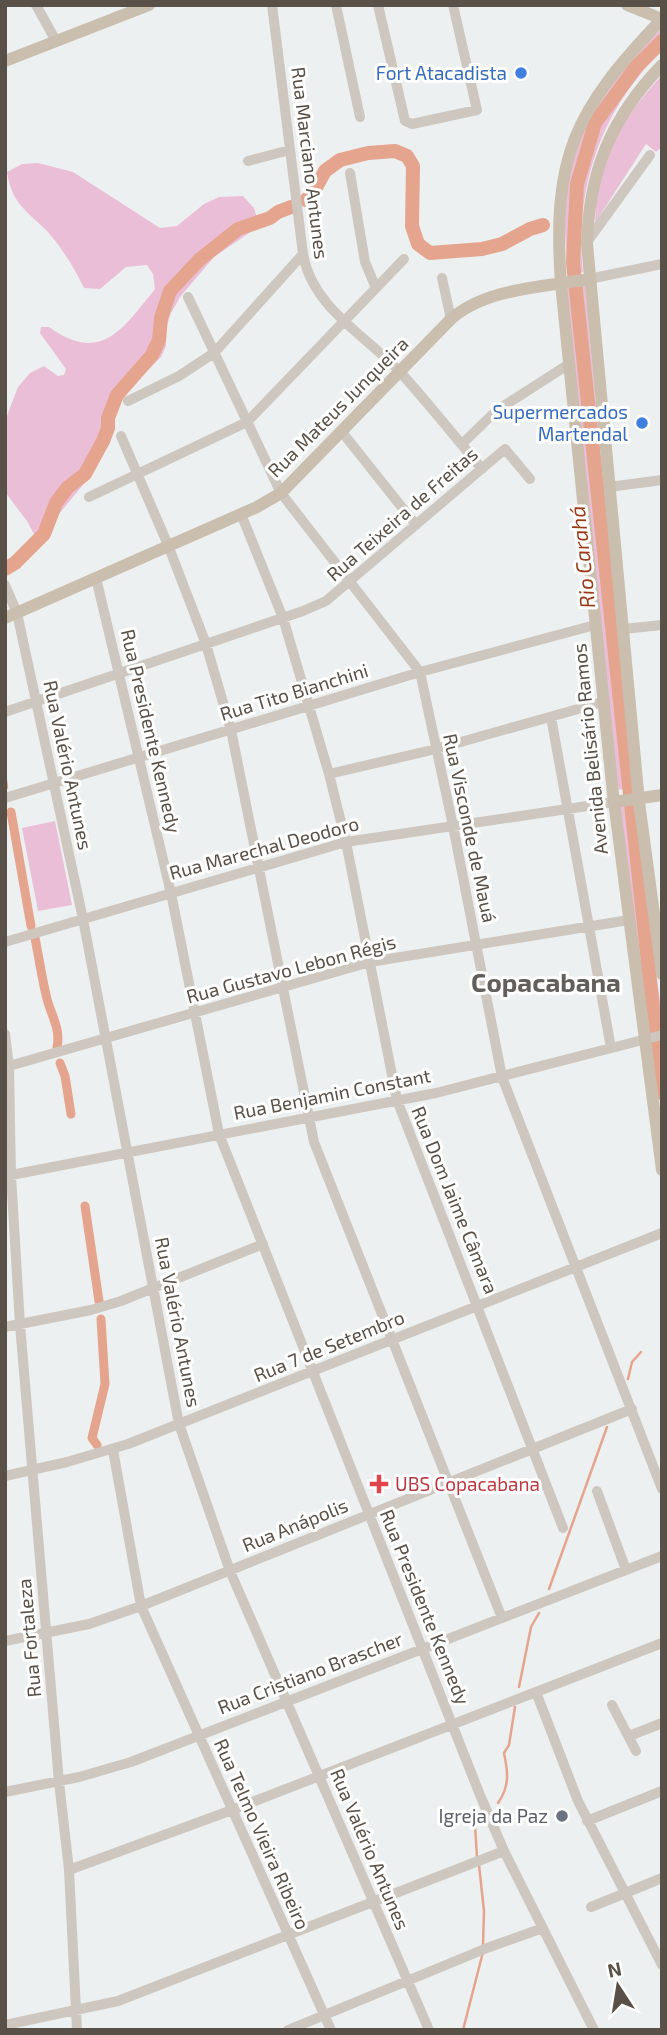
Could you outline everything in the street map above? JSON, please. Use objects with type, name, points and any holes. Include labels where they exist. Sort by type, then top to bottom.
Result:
[{"type":"main road","points":[[5,61],[149,5]]},
{"type":"main road","points":[[627,5],[662,19]]},
{"type":"main road","name":"Avenida Belisário Ramos","points":[[662,19],[597,95],[574,138],[566,161],[558,209],[569,364],[603,702],[662,1170]]},
{"type":"main road","points":[[662,65],[635,96],[616,123],[605,146],[591,193],[586,244],[586,279],[623,629],[637,799],[662,974]]},
{"type":"main road","name":"Rua Mateus Junqueira","points":[[11,616],[242,514],[281,493],[461,310],[482,298],[586,279]]},
{"type":"main road","name":"Rua Marechal Deodoro","points":[[616,802],[662,795]]},
{"type":"street","points":[[36,5],[56,41]]},
{"type":"street","name":"Rua Marciano Antunes","points":[[272,5],[303,254],[312,284],[326,302],[400,372],[482,469]]},
{"type":"street","points":[[336,5],[360,117]]},
{"type":"street","points":[[378,5],[407,123],[412,124],[477,110],[453,5]]},
{"type":"street","points":[[248,161],[290,150]]},
{"type":"street","points":[[586,244],[650,155]]},
{"type":"street","points":[[350,173],[365,262],[376,288]]},
{"type":"street","points":[[128,401],[179,376],[215,353],[303,254]]},
{"type":"street","points":[[89,497],[247,422],[404,259]]},
{"type":"street","name":"Rua Mateus Junqueira","points":[[586,279],[662,264]]},
{"type":"street","points":[[442,278],[451,319]]},
{"type":"street","name":"Rua Visconde de Mauá","points":[[188,297],[281,493],[420,672],[502,1077],[662,1489]]},
{"type":"street","points":[[461,444],[496,411],[569,364]]},
{"type":"street","points":[[342,432],[416,525]]},
{"type":"street","points":[[121,436],[168,545],[206,644],[232,730],[308,1117],[321,1163],[502,1618]]},
{"type":"street","name":"Rua Teixeira de Freitas","points":[[5,712],[326,601],[505,449],[530,479]]},
{"type":"street","points":[[609,487],[662,480]]},
{"type":"street","name":"Rua Dom Jaime Câmara","points":[[242,514],[283,618],[329,774],[346,842],[397,1100],[563,1528]]},
{"type":"street","name":"Rua Presidente Kennedy","points":[[96,578],[171,893],[219,1134],[504,1851],[594,2030]]},
{"type":"street","name":"Rua Valério Antunes","points":[[5,585],[11,616],[36,702],[83,919],[179,1424],[230,1571],[429,2030]]},
{"type":"street","name":"Rua Tito Bianchini","points":[[5,798],[420,672],[596,625]]},
{"type":"street","points":[[623,629],[662,625]]},
{"type":"street","points":[[329,774],[603,702]]},
{"type":"street","points":[[551,717],[611,1048]]},
{"type":"street","name":"Rua Marechal Deodoro","points":[[5,942],[346,842],[616,802]]},
{"type":"street","name":"Rua Gustavo Lebon Régis","points":[[9,1066],[370,962],[629,920]]},
{"type":"street","name":"Rua Fortaleza","points":[[5,1034],[9,1066],[8,1175],[59,1782],[69,1870],[77,2030]]},
{"type":"street","name":"Rua Benjamin Constant","points":[[8,1175],[397,1100],[502,1077],[662,1035]]},
{"type":"street","name":"Rua 7 de Setembro","points":[[5,1476],[113,1450],[662,1233]]},
{"type":"street","points":[[5,1328],[91,1310],[262,1244]]},
{"type":"street","name":"Rua Anápolis","points":[[5,1641],[89,1624],[141,1606],[632,1409]]},
{"type":"street","name":"Rua Telmo Vieira Ribeiro","points":[[113,1450],[141,1606],[331,2030]]},
{"type":"street","points":[[597,1491],[626,1570]]},
{"type":"street","name":"Rua Cristiano Brascher","points":[[5,1792],[59,1782],[131,1762],[662,1556]]},
{"type":"street","points":[[69,1870],[320,1777],[662,1643]]},
{"type":"street","points":[[536,1692],[587,1821],[662,1965]]},
{"type":"street","points":[[612,1705],[636,1751]]},
{"type":"street","points":[[629,1736],[662,1723]]},
{"type":"street","points":[[587,1821],[662,1791]]},
{"type":"street","points":[[5,2025],[118,2001],[504,1851]]},
{"type":"street","points":[[591,1907],[662,1878]]},
{"type":"street","points":[[289,2030],[482,1950],[543,1928]]},
{"type":"shaded area","points":[[662,28],[662,51],[623,98],[596,152],[583,211],[583,272],[568,274],[565,213],[576,152],[596,107],[610,86],[625,66]]},
{"type":"shaded area","points":[[662,75],[662,147],[656,152],[646,144],[595,223],[598,184],[607,154],[622,125]]},
{"type":"shaded area","points":[[38,163],[73,172],[160,228],[177,226],[204,204],[219,197],[243,196],[254,208],[257,218],[252,231],[214,257],[180,297],[166,328],[166,346],[161,357],[131,387],[120,404],[111,422],[109,443],[103,455],[59,514],[43,542],[37,540],[27,521],[5,492],[5,421],[18,387],[30,373],[44,366],[58,376],[64,375],[66,369],[40,333],[41,327],[49,327],[67,338],[83,343],[97,342],[110,337],[121,328],[155,289],[153,274],[147,265],[126,267],[100,289],[84,288],[58,244],[21,206],[12,192],[7,172],[22,164]]},
{"type":"shaded area","points":[[585,286],[632,788],[617,790],[567,288]]},
{"type":"shaded area","points":[[632,800],[662,1015],[662,1029],[647,1032],[617,802]]},
{"type":"shaded area","points":[[55,821],[72,905],[38,911],[22,828]]},
{"type":"waterway","name":"Rio Carahá","points":[[662,41],[636,67],[595,123],[577,184],[573,263],[662,1093]]},
{"type":"waterway","points":[[306,200],[312,195],[325,171],[340,160],[368,153],[395,151],[407,156],[413,166],[412,226],[418,244],[430,253],[482,249],[502,244],[543,225]]},
{"type":"waterway","points":[[5,569],[15,563],[44,534],[56,503],[67,488],[85,474],[103,441],[117,395],[152,355],[159,340],[161,318],[170,291],[199,260],[238,229],[270,218],[291,207]]},
{"type":"waterway","points":[[5,773],[7,788]]},
{"type":"waterway","points":[[11,812],[31,926]]},
{"type":"waterway","points":[[35,938],[47,999],[57,1028],[57,1047]]},
{"type":"waterway","points":[[60,1063],[65,1076],[71,1114]]},
{"type":"waterway","points":[[85,1206],[99,1301]]},
{"type":"waterway","points":[[97,1445],[92,1438],[105,1384],[101,1319]]},
{"type":"waterway","points":[[628,1379],[632,1362],[641,1352]]},
{"type":"waterway","points":[[549,1589],[607,1427]]},
{"type":"waterway","points":[[519,1687],[531,1627],[539,1613]]},
{"type":"waterway","points":[[498,1803],[506,1785],[504,1753],[509,1745],[515,1707]]},
{"type":"waterway","points":[[477,1858],[475,1825],[481,1820]]},
{"type":"waterway","points":[[479,1865],[484,1911],[483,1945]]},
{"type":"waterway","points":[[463,2030],[483,1952]]},
{"type":"place","name":"Fort Atacadista","points":[[521,73]]},
{"type":"place","name":"Supermercados Martendal","points":[[642,423]]},
{"type":"place","name":"UBS Copacabana","points":[[379,1484]]},
{"type":"place","name":"Igreja da Paz","points":[[562,1816]]},
{"type":"district","name":"Copacabana","points":[[546,983]]}]
